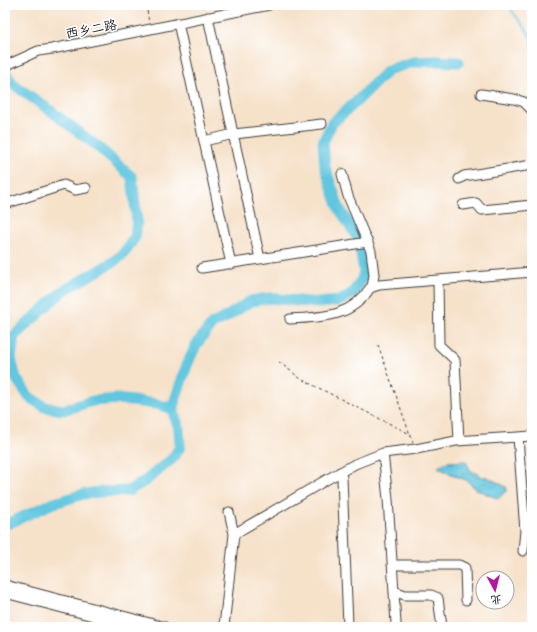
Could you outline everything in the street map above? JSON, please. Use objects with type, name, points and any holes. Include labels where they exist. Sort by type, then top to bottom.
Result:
[{"type":"street","name":"西乡二路","points":[[8,64],[38,51],[269,5]]},
{"type":"street","points":[[208,16],[260,259]]},
{"type":"street","points":[[178,23],[231,264]]},
{"type":"street","points":[[481,94],[524,102],[532,110]]},
{"type":"street","points":[[204,141],[234,134],[322,124]]},
{"type":"street","points":[[459,179],[464,176],[532,165]]},
{"type":"street","points":[[342,174],[348,196],[372,251],[374,275],[372,287]]},
{"type":"street","points":[[5,204],[64,185],[75,190],[86,188]]},
{"type":"street","points":[[463,205],[476,203],[482,210],[532,205]]},
{"type":"street","points":[[202,268],[368,242]]},
{"type":"street","points":[[290,319],[331,316],[353,306],[364,297],[370,288],[378,285],[532,272]]},
{"type":"street","points":[[438,280],[439,345],[455,360],[459,441]]},
{"type":"street","points":[[234,534],[340,472],[355,464],[383,453],[459,441],[532,436]]},
{"type":"street","points":[[518,437],[528,532],[523,551]]},
{"type":"street","points":[[383,453],[388,499],[396,624]]},
{"type":"street","points":[[340,472],[342,478],[349,627]]},
{"type":"street","points":[[224,627],[234,534],[228,512]]},
{"type":"street","points":[[392,565],[459,565],[465,568],[466,600]]},
{"type":"street","points":[[5,585],[165,627]]},
{"type":"street","points":[[394,591],[405,595],[431,595],[438,598],[442,627]]},
{"type":"street","points":[[5,593],[135,627]]},
{"type":"path","points":[[146,5],[151,29]]},
{"type":"path","points":[[378,345],[416,449]]},
{"type":"path","points":[[279,362],[301,379],[410,434]]},
{"type":"water","points":[[466,461],[470,470],[484,478],[485,476],[506,487],[507,490],[498,499],[476,489],[466,480],[439,468],[439,466],[447,462]]},
{"type":"waterway","points":[[508,5],[525,27],[531,38],[532,47]]},
{"type":"waterway","points":[[5,525],[51,504],[84,494],[128,491],[145,481],[172,459],[180,447],[179,428],[174,415],[174,403],[187,365],[196,345],[212,324],[223,319],[251,301],[269,298],[318,303],[339,301],[353,293],[362,279],[364,271],[360,249],[357,237],[339,208],[325,167],[323,142],[332,123],[357,101],[388,70],[413,62],[459,62]]},
{"type":"waterway","points":[[5,72],[13,84],[98,147],[132,177],[137,221],[135,237],[122,255],[113,262],[63,291],[14,336],[11,359],[16,378],[29,397],[45,407],[63,410],[93,401],[118,399],[156,404],[174,409]]}]
